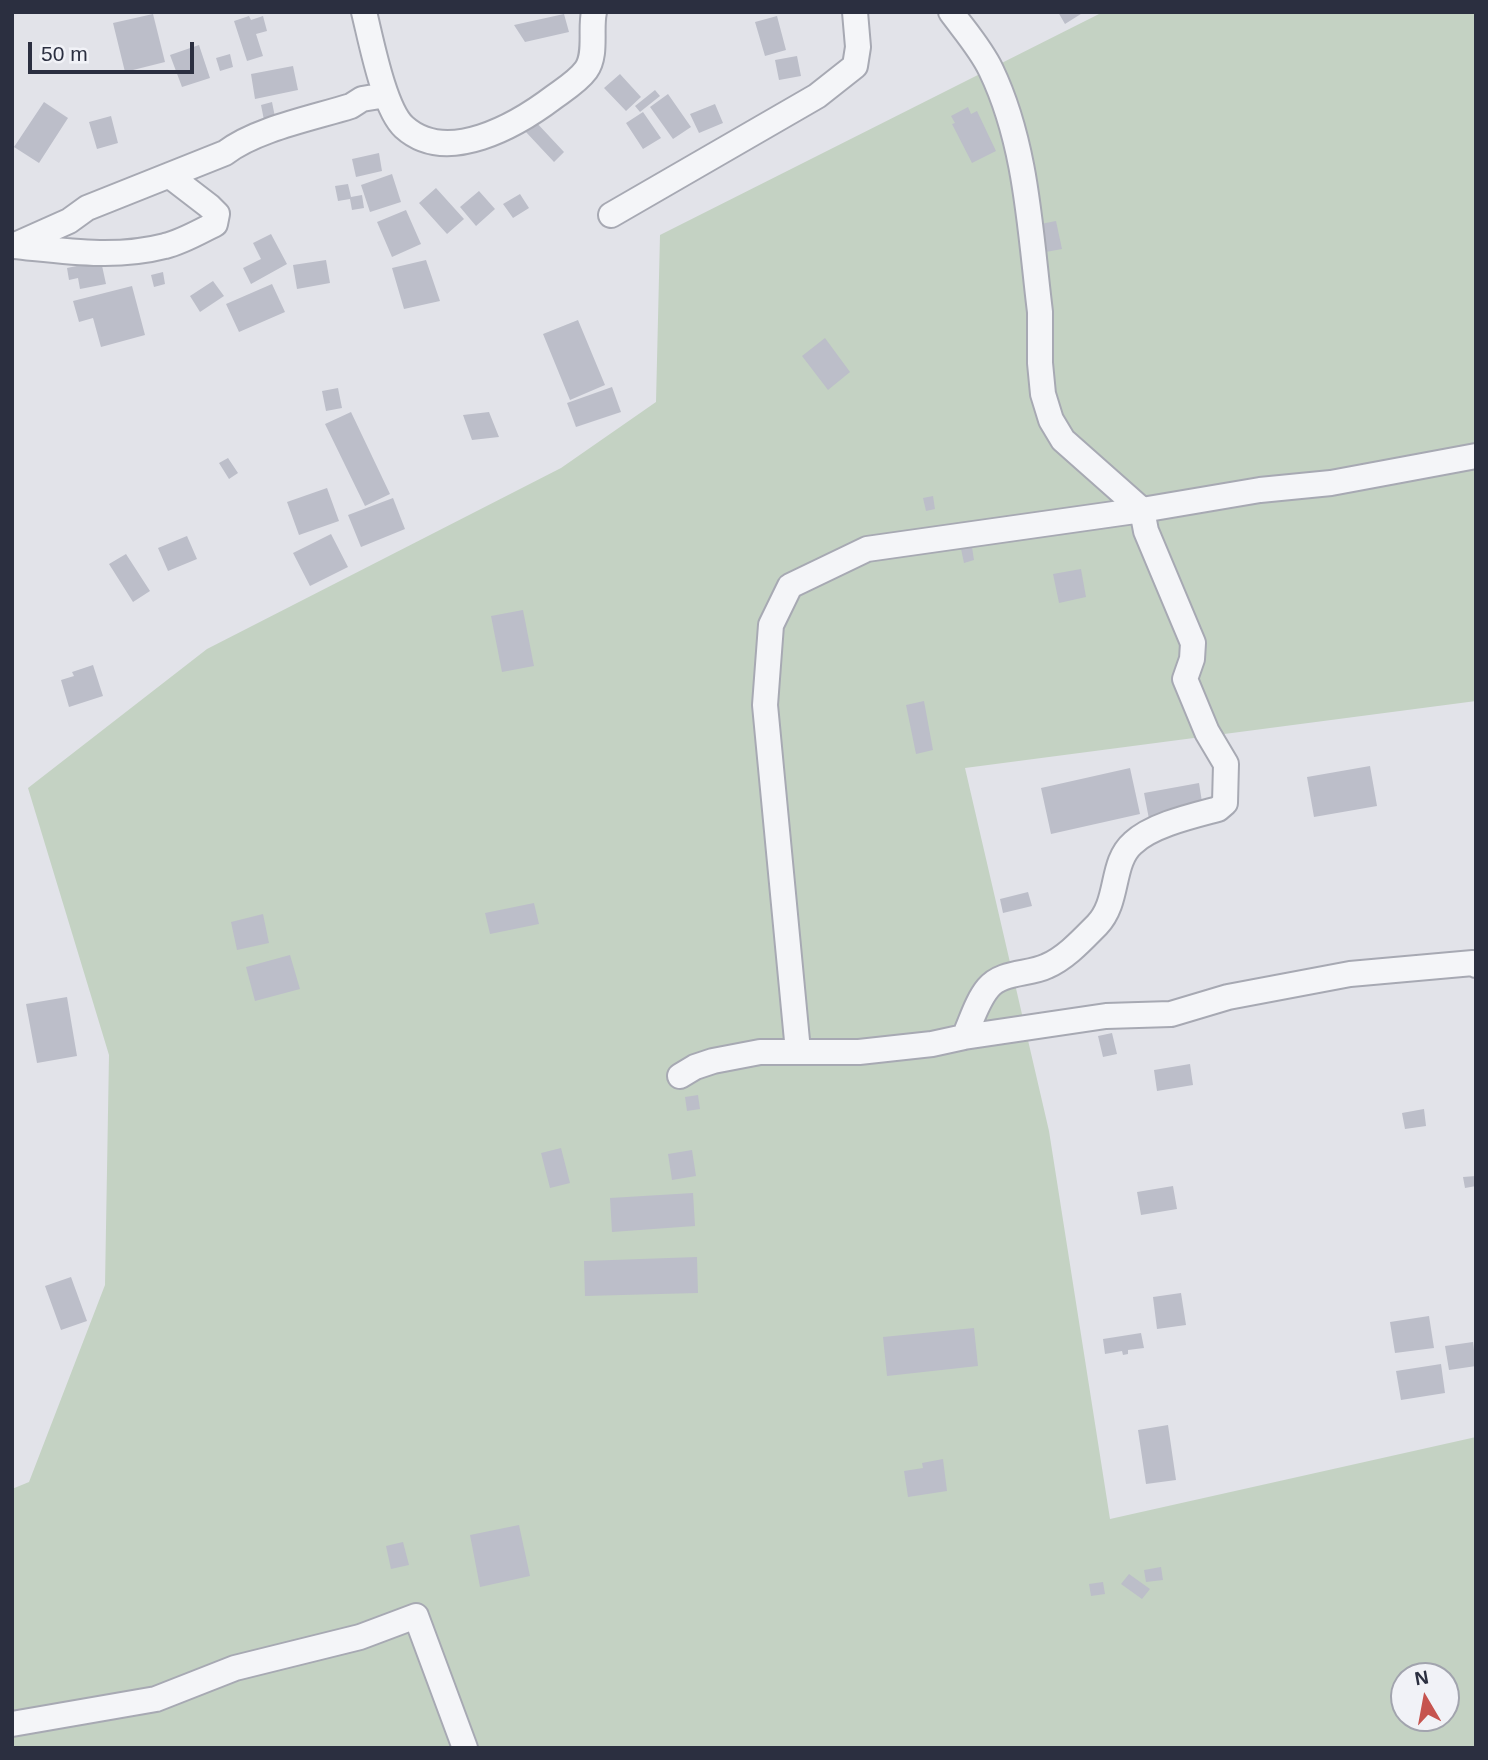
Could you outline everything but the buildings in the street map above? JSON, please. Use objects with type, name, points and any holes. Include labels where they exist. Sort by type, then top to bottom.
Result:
[{"type":"street","points":[[364,12],[386,95],[401,126],[417,138],[439,142],[458,141],[497,132],[528,116],[579,78],[589,67],[594,12]]},
{"type":"street","points":[[611,215],[817,96],[855,66],[858,47],[855,12]]},
{"type":"street","points":[[951,12],[992,71],[1019,148],[1040,312],[1038,335],[1043,394],[1051,420],[1063,440],[1142,510],[1146,531],[1193,643],[1192,659],[1185,679],[1207,732],[1226,764],[1225,803],[1218,809],[1145,833],[1132,844],[1122,857],[1111,905],[1099,923],[1060,959],[1046,967],[1000,979],[988,988],[964,1037]]},
{"type":"street","points":[[13,251],[69,221],[87,208],[225,153],[237,143],[351,106],[362,99],[386,95]]},
{"type":"street","points":[[13,251],[93,255],[139,252],[168,246],[215,224],[217,215],[209,206],[170,176]]},
{"type":"street","points":[[798,1051],[765,705],[771,625],[790,586],[867,549],[1142,510],[1260,489],[1331,483],[1476,456]]},
{"type":"street","points":[[680,1076],[713,1061],[760,1052],[859,1052],[932,1044],[1106,1016],[1171,1014],[1228,997],[1350,974],[1473,962],[1476,965]]},
{"type":"street","points":[[12,1724],[156,1699],[235,1668],[360,1637],[416,1616],[465,1748]]},
{"type":"green space","points":[[1103,12],[1476,12],[1476,701],[965,768],[1049,1131],[1110,1519],[1476,1437],[1476,1748],[12,1748],[12,1489],[29,1482],[105,1285],[109,1055],[28,788],[207,649],[561,468],[656,402],[660,235]]}]
